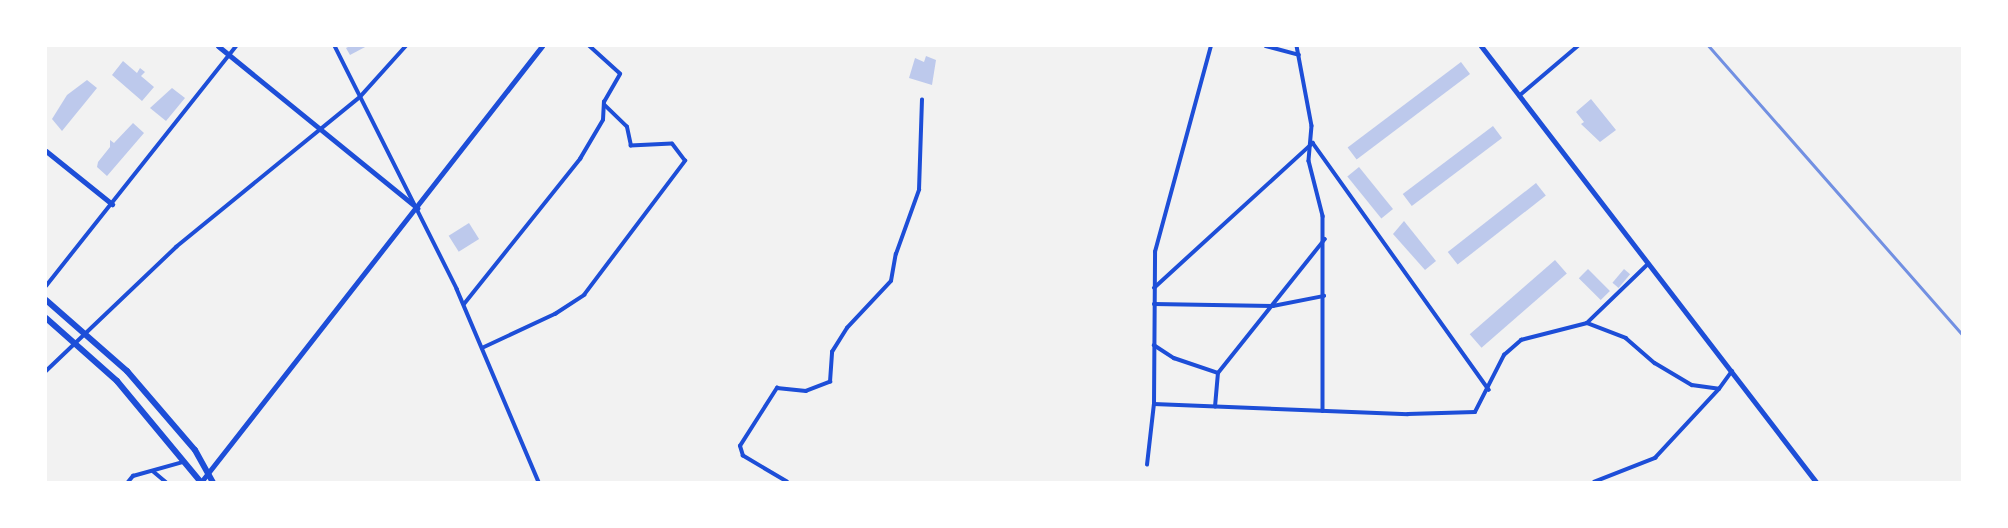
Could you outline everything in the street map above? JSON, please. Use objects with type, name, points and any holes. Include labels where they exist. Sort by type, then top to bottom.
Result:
[{"type":"main road","points":[[46,300],[84,330],[168,417],[213,482]]},
{"type":"main road","points":[[46,318],[117,382],[201,482]]},
{"type":"street","points":[[218,46],[417,208]]},
{"type":"street","points":[[46,286],[236,46]]},
{"type":"street","points":[[335,46],[464,305],[539,482]]},
{"type":"street","points":[[46,371],[84,330],[176,247],[360,97],[406,46]]},
{"type":"street","points":[[201,482],[542,46]]},
{"type":"street","points":[[464,305],[580,159],[603,120],[605,106],[620,74],[589,46]]},
{"type":"street","points":[[1147,465],[1154,404],[1155,251],[1211,46]]},
{"type":"street","points":[[1266,46],[1299,55]]},
{"type":"street","points":[[1297,46],[1312,143],[1309,161],[1321,200],[1325,239],[1323,412]]},
{"type":"street","points":[[1481,46],[1816,482]]},
{"type":"street","points":[[1519,96],[1578,46]]},
{"type":"street","points":[[788,482],[743,456],[740,446],[776,388],[806,391],[830,382],[832,352],[891,281],[896,254],[919,190],[922,100]]},
{"type":"street","points":[[482,348],[555,314],[584,295],[685,161],[672,144],[631,146],[627,127],[605,106]]},
{"type":"street","points":[[1154,288],[1312,143]]},
{"type":"street","points":[[1312,143],[1489,390]]},
{"type":"street","points":[[46,151],[112,204]]},
{"type":"street","points":[[1215,407],[1218,373],[1275,306],[1325,239]]},
{"type":"street","points":[[1154,404],[1323,412],[1475,412],[1489,390],[1504,355],[1521,340],[1587,323],[1649,263]]},
{"type":"street","points":[[1154,304],[1275,306],[1324,296]]},
{"type":"street","points":[[1587,323],[1626,338],[1655,363],[1692,385],[1720,389]]},
{"type":"street","points":[[1154,345],[1174,358],[1218,373]]},
{"type":"street","points":[[1594,482],[1655,458],[1720,389],[1732,370]]},
{"type":"street","points":[[128,482],[185,461]]},
{"type":"street","points":[[153,471],[166,482]]},
{"type":"building","points":[[367,46],[350,55],[346,48]]},
{"type":"building","points":[[926,56],[936,60],[932,85],[909,78],[915,58],[924,62]]},
{"type":"building","points":[[123,61],[137,73],[140,68],[145,72],[141,76],[154,87],[142,101],[112,75]]},
{"type":"building","points":[[1461,62],[1470,74],[1357,159],[1348,147]]},
{"type":"building","points":[[87,80],[97,88],[62,131],[52,119],[67,95]]},
{"type":"building","points":[[172,88],[185,98],[166,121],[150,108]]},
{"type":"building","points":[[1591,99],[1616,130],[1600,142],[1581,124],[1584,122],[1576,112]]},
{"type":"building","points":[[133,123],[144,133],[107,176],[97,167],[98,162],[110,147],[110,140],[114,143]]},
{"type":"building","points":[[1493,126],[1502,138],[1412,206],[1403,194]]},
{"type":"building","points":[[1359,167],[1393,209],[1381,218],[1347,176]]},
{"type":"building","points":[[1536,183],[1546,196],[1458,265],[1448,252]]},
{"type":"building","points":[[1404,221],[1436,261],[1425,270],[1393,234]]},
{"type":"building","points":[[469,223],[479,239],[459,252],[449,236]]},
{"type":"building","points":[[1555,260],[1567,274],[1482,348],[1470,334]]},
{"type":"building","points":[[1588,269],[1610,291],[1601,300],[1579,278]]},
{"type":"building","points":[[1624,269],[1630,274],[1619,288],[1612,283]]},
{"type":"railway","points":[[1709,46],[1962,334]]}]
